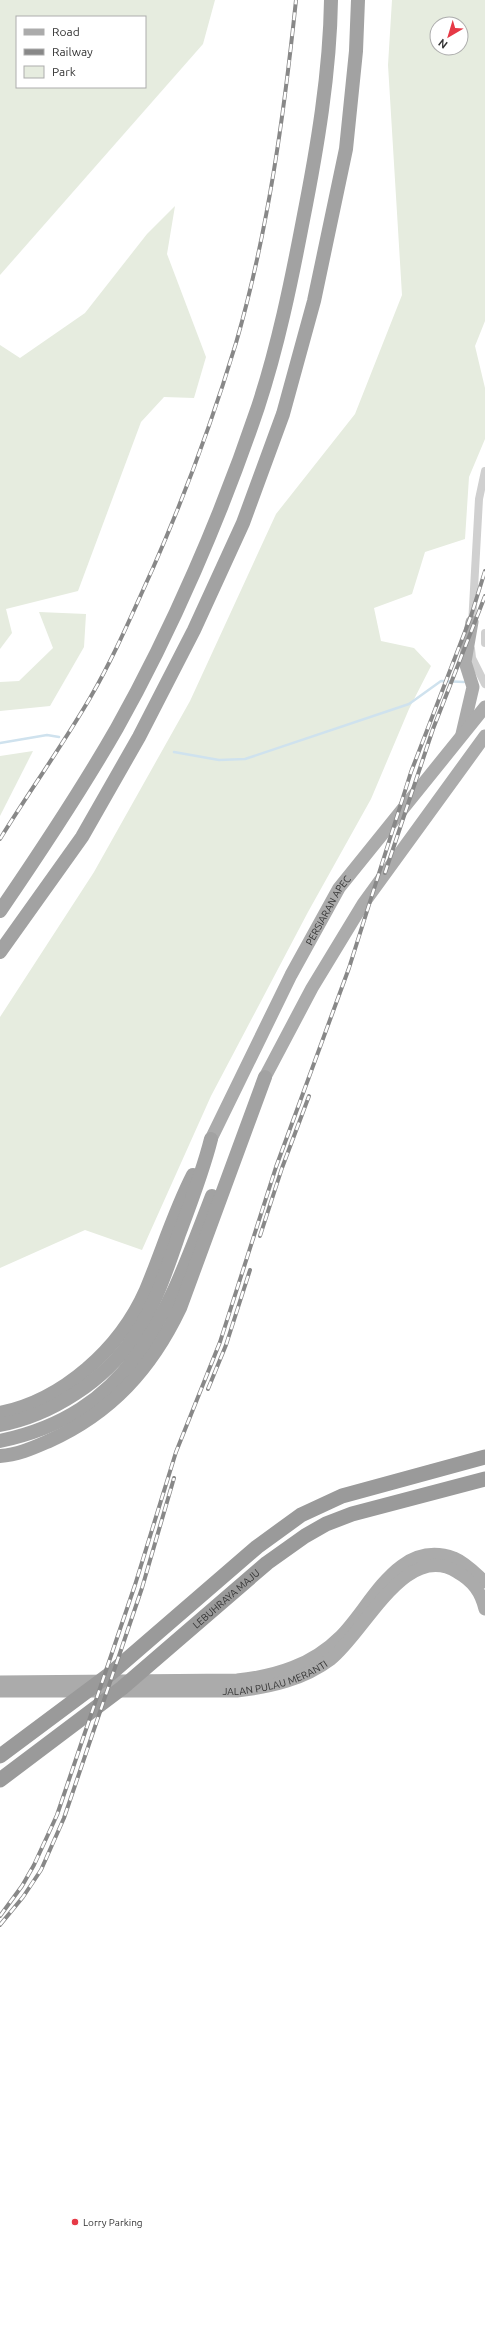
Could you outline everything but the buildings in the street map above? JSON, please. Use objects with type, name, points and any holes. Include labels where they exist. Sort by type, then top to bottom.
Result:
[{"type":"highway","points":[[0,911],[60,823],[121,720],[171,620],[218,514],[258,406],[288,299],[319,142],[331,0]]},
{"type":"highway","points":[[0,958],[3,948],[82,837],[139,737],[194,630],[248,508],[283,414],[314,301],[346,149],[356,51],[358,0]]},
{"type":"highway","points":[[0,1441],[22,1436],[60,1422],[87,1404],[135,1360],[158,1325],[173,1297],[217,1184],[265,1077]]},
{"type":"highway","points":[[2,1456],[28,1450],[66,1433],[96,1414],[131,1384],[145,1367],[170,1329],[180,1308],[265,1077]]},
{"type":"highway","points":[[0,1413],[44,1397],[66,1384],[98,1359],[124,1328],[145,1291],[186,1189],[211,1138]]},
{"type":"highway","points":[[0,1425],[39,1414],[63,1401],[108,1368],[134,1337],[149,1309],[167,1267],[200,1179],[211,1138]]},
{"type":"highway","name":"LEBUHRAYA MAJU","points":[[0,1756],[110,1674],[257,1547],[301,1515],[318,1505],[342,1496],[485,1457]]},
{"type":"highway","name":"LEBUHRAYA MAJU","points":[[0,1780],[122,1688],[266,1563],[305,1536],[326,1524],[352,1514],[485,1479]]},
{"type":"main road","points":[[462,736],[473,688],[465,662],[472,622]]},
{"type":"main road","name":"PERSIARAN APEC","points":[[211,1138],[291,975],[340,888],[485,707]]},
{"type":"main road","points":[[265,1077],[312,988],[363,904],[485,737]]},
{"type":"main road","name":"JALAN PULAU MERANTI","points":[[0,1682],[237,1680],[264,1677],[283,1672],[307,1661],[336,1641],[393,1572],[412,1559],[429,1555],[454,1558],[485,1582]]},
{"type":"main road","name":"JALAN PULAU MERANTI","points":[[0,1691],[237,1691],[267,1688],[310,1672],[331,1659],[348,1644],[400,1580],[414,1570],[429,1565],[450,1567],[465,1576],[477,1588],[485,1610]]},
{"type":"street","points":[[485,471],[479,499],[472,622],[472,658],[485,684]]},
{"type":"street","points":[[485,633],[485,643]]},
{"type":"green space","points":[[0,0],[215,0],[203,44],[0,275]]},
{"type":"green space","points":[[392,0],[485,0],[485,321],[475,346],[485,388],[485,439],[469,477],[465,539],[425,552],[412,594],[374,608],[381,641],[414,648],[431,666],[409,709],[371,799],[308,912],[211,1096],[142,1250],[85,1230],[0,1268],[0,1017],[94,872],[190,701],[276,514],[355,414],[402,295],[388,65]]},
{"type":"green space","points":[[175,206],[167,254],[206,357],[194,398],[164,397],[141,422],[78,591],[6,609],[12,633],[0,649],[0,345],[20,358],[85,313],[147,234]]},
{"type":"green space","points":[[39,612],[86,614],[84,647],[50,706],[0,711],[0,682],[19,681],[53,648]]},
{"type":"green space","points":[[33,751],[0,816],[0,756]]},
{"type":"waterway","points":[[174,752],[219,760],[245,759],[409,704],[441,681],[464,682]]},
{"type":"waterway","points":[[0,743],[47,735],[59,737]]},
{"type":"railway","points":[[0,839],[79,716],[107,667],[131,618],[165,540],[208,428],[236,343],[266,216],[280,130],[296,0]]},
{"type":"railway","points":[[0,1916],[22,1886],[34,1865],[57,1815],[135,1585],[176,1452],[220,1342],[276,1167],[349,968],[411,772],[471,616],[485,571]]},
{"type":"railway","points":[[385,873],[433,729],[485,596]]},
{"type":"railway","points":[[260,1236],[282,1168],[309,1096]]},
{"type":"railway","points":[[208,1389],[226,1345],[250,1270]]},
{"type":"railway","points":[[0,1925],[23,1897],[41,1870],[64,1818],[142,1588],[174,1478]]},
{"type":"place","name":"Lorry Parking","points":[[75,2222]]}]
